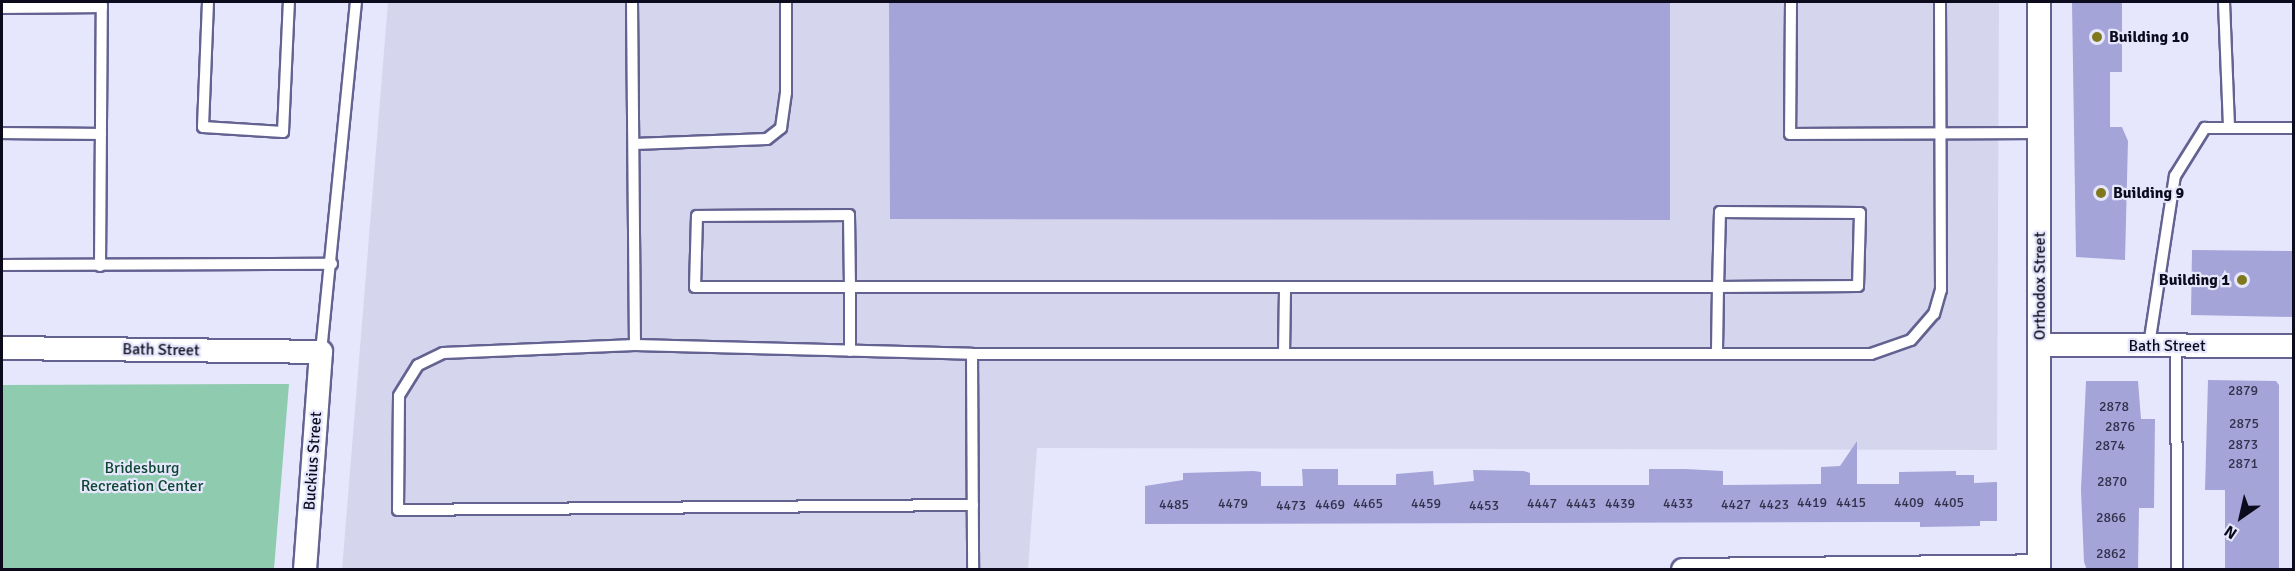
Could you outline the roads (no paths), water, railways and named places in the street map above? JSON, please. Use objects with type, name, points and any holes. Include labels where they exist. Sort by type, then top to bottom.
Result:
[{"type":"street","name":"Orthodox Street","points":[[2039,2],[2041,345],[2039,568]]},
{"type":"street","name":"Bath Street","points":[[2041,345],[2294,346]]},
{"type":"street","name":"Bath Street","points":[[2,348],[321,352]]},
{"type":"street","name":"Buckius Street","points":[[305,570],[321,352]]},
{"type":"street","points":[[1683,570],[2039,568]]},
{"type":"lane","points":[[208,2],[203,128],[283,132],[290,2]]},
{"type":"lane","points":[[321,352],[332,264],[356,2]]},
{"type":"lane","points":[[632,2],[635,345]]},
{"type":"lane","points":[[633,144],[767,139],[781,128],[786,93],[786,2]]},
{"type":"lane","points":[[1791,2],[1790,134],[1940,136],[2039,133]]},
{"type":"lane","points":[[973,505],[398,510],[399,396],[418,365],[443,353],[635,345],[972,354],[1871,354],[1911,340],[1934,314],[1941,290],[1940,2]]},
{"type":"lane","points":[[2224,2],[2229,128]]},
{"type":"lane","points":[[2,8],[102,4],[100,266]]},
{"type":"lane","points":[[2148,345],[2175,176],[2205,128],[2294,128]]},
{"type":"lane","points":[[2,133],[101,134]]},
{"type":"lane","points":[[850,351],[850,287],[849,215],[697,216],[695,286],[850,287],[1719,287],[1858,286],[1860,213],[1720,212],[1719,287],[1717,354]]},
{"type":"lane","points":[[2,265],[332,264]]},
{"type":"lane","points":[[1284,354],[1285,287]]},
{"type":"lane","points":[[2176,345],[2177,570]]},
{"type":"lane","points":[[972,354],[973,570]]},
{"type":"place","name":"Building 10","points":[[2097,37]]},
{"type":"place","name":"Building 9","points":[[2101,193]]},
{"type":"place","name":"Building 1","points":[[2242,280]]},
{"type":"park label","name":"Bridesburg Recreation Center","points":[[142,477]]}]
